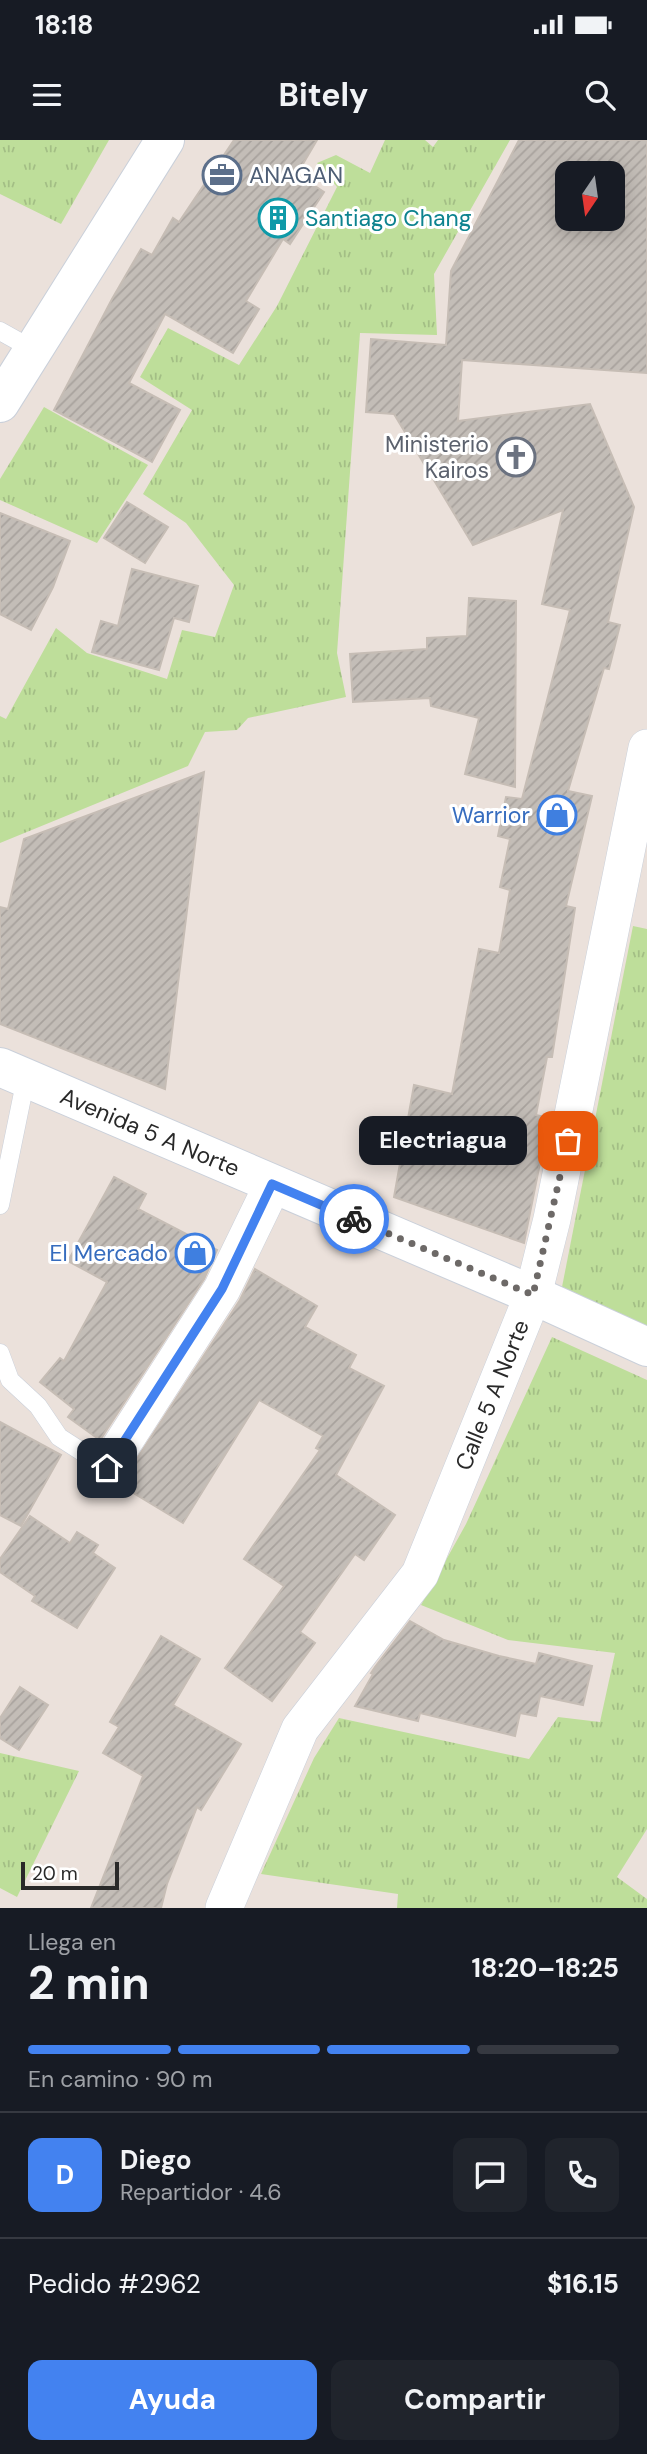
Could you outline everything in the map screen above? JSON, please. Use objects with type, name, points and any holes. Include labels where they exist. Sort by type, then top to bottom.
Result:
[{"type":"main road","points":[[0,403],[165,140]]},
{"type":"main road","name":"Avenida 5 A Norte","points":[[13,1072],[533,1295],[647,1347]]},
{"type":"street","name":"Calle 5 A Norte","points":[[224,1908],[300,1729],[420,1574],[533,1295],[552,1219],[647,748]]},
{"type":"street","points":[[107,1468],[222,1289],[272,1184]]},
{"type":"lane","points":[[0,331],[34,350]]},
{"type":"lane","points":[[0,1205],[13,1072]]},
{"type":"lane","points":[[0,1353],[10,1380],[38,1406],[59,1437],[107,1468]]},
{"type":"green space","points":[[0,140],[109,140],[61,224],[0,194]]},
{"type":"green space","points":[[385,140],[425,140],[433,147],[438,140],[510,140],[434,274],[437,335],[360,333],[337,653],[346,697],[248,718],[237,730],[205,732],[188,766],[0,843],[0,716],[6,719],[56,628],[87,653],[167,679],[182,630],[215,637],[234,585],[186,523],[143,494],[192,410],[140,377],[168,328],[239,365],[277,306],[337,187],[317,163],[336,155],[370,173]]},
{"type":"green space","points":[[44,407],[148,465],[97,543],[0,500],[0,479]]},
{"type":"green space","points":[[633,926],[647,929],[647,1329],[561,1292]]},
{"type":"green space","points":[[552,1337],[647,1380],[647,1829],[617,1877],[647,1899],[647,1908],[397,1908],[398,1894],[261,1874],[314,1758],[339,1718],[529,1759],[558,1717],[600,1722],[615,1653],[508,1640],[421,1605],[466,1524]]},
{"type":"green space","points":[[0,1753],[79,1771],[17,1897],[0,1888]]},
{"type":"building","points":[[234,140],[317,140],[297,174],[324,192],[290,244],[283,239],[246,301],[259,309],[233,353],[165,314],[129,383],[180,410],[152,462],[54,410],[141,249],[152,255],[173,218],[179,222]]},
{"type":"building","points":[[519,140],[647,140],[647,373],[462,360],[458,421],[590,404],[634,507],[608,622],[620,625],[609,669],[604,668],[568,791],[592,796],[566,906],[575,908],[552,1057],[547,1057],[536,1115],[549,1118],[524,1243],[394,1197],[414,1085],[452,1094],[479,949],[499,953],[510,890],[500,887],[510,839],[498,836],[506,797],[522,799],[570,610],[542,604],[563,510],[473,545],[394,414],[366,412],[371,339],[446,345],[451,271]]},
{"type":"building","points":[[127,502],[168,527],[145,563],[104,538]]},
{"type":"building","points":[[0,513],[70,541],[53,587],[31,630],[0,614]]},
{"type":"building","points":[[132,569],[198,586],[189,622],[174,618],[159,670],[92,652],[101,621],[118,626]]},
{"type":"building","points":[[469,598],[516,601],[515,787],[465,774],[479,718],[431,706],[430,698],[353,702],[350,654],[427,649],[427,638],[467,636]]},
{"type":"building","points":[[204,772],[165,1089],[0,1024],[0,907],[8,909],[24,839]]},
{"type":"building","points":[[114,1177],[146,1194],[138,1209],[217,1250],[204,1279],[100,1440],[68,1417],[74,1409],[40,1382],[60,1358],[64,1361],[107,1282],[68,1261]]},
{"type":"building","points":[[255,1269],[317,1306],[305,1327],[356,1355],[349,1368],[384,1386],[336,1475],[395,1515],[364,1560],[355,1554],[300,1632],[315,1643],[272,1701],[225,1668],[284,1586],[244,1559],[320,1450],[316,1448],[323,1436],[259,1400],[183,1523],[120,1485],[240,1300]]},
{"type":"building","points":[[0,1422],[61,1455],[21,1526],[0,1515]]},
{"type":"building","points":[[30,1516],[70,1543],[77,1532],[98,1545],[93,1553],[115,1568],[77,1628],[32,1601],[35,1596],[0,1572],[0,1559]]},
{"type":"building","points":[[410,1621],[444,1640],[499,1656],[536,1664],[539,1653],[592,1666],[583,1705],[540,1696],[536,1716],[520,1713],[515,1736],[420,1713],[418,1721],[355,1706],[373,1674],[371,1673]]},
{"type":"building","points":[[161,1636],[200,1659],[173,1705],[241,1744],[201,1810],[197,1807],[167,1884],[161,1908],[91,1908],[143,1776],[103,1753],[119,1727],[110,1722]]},
{"type":"building","points":[[20,1687],[48,1705],[19,1750],[0,1738],[0,1718]]},
{"type":"way so far","points":[[354,1219],[533,1295],[568,1141]]},
{"type":"place","name":"ANAGAN","points":[[222,175]]},
{"type":"place","name":"Santiago Chang","points":[[278,218]]},
{"type":"place","name":"Ministerio Kairos","points":[[516,457]]},
{"type":"place","name":"Warrior","points":[[557,815]]},
{"type":"place","name":"Electriagua","points":[[568,1141]]},
{"type":"place","name":"El Mercado","points":[[195,1253]]},
{"type":"route","points":[[107,1468],[222,1289],[272,1184],[354,1219]]}]
